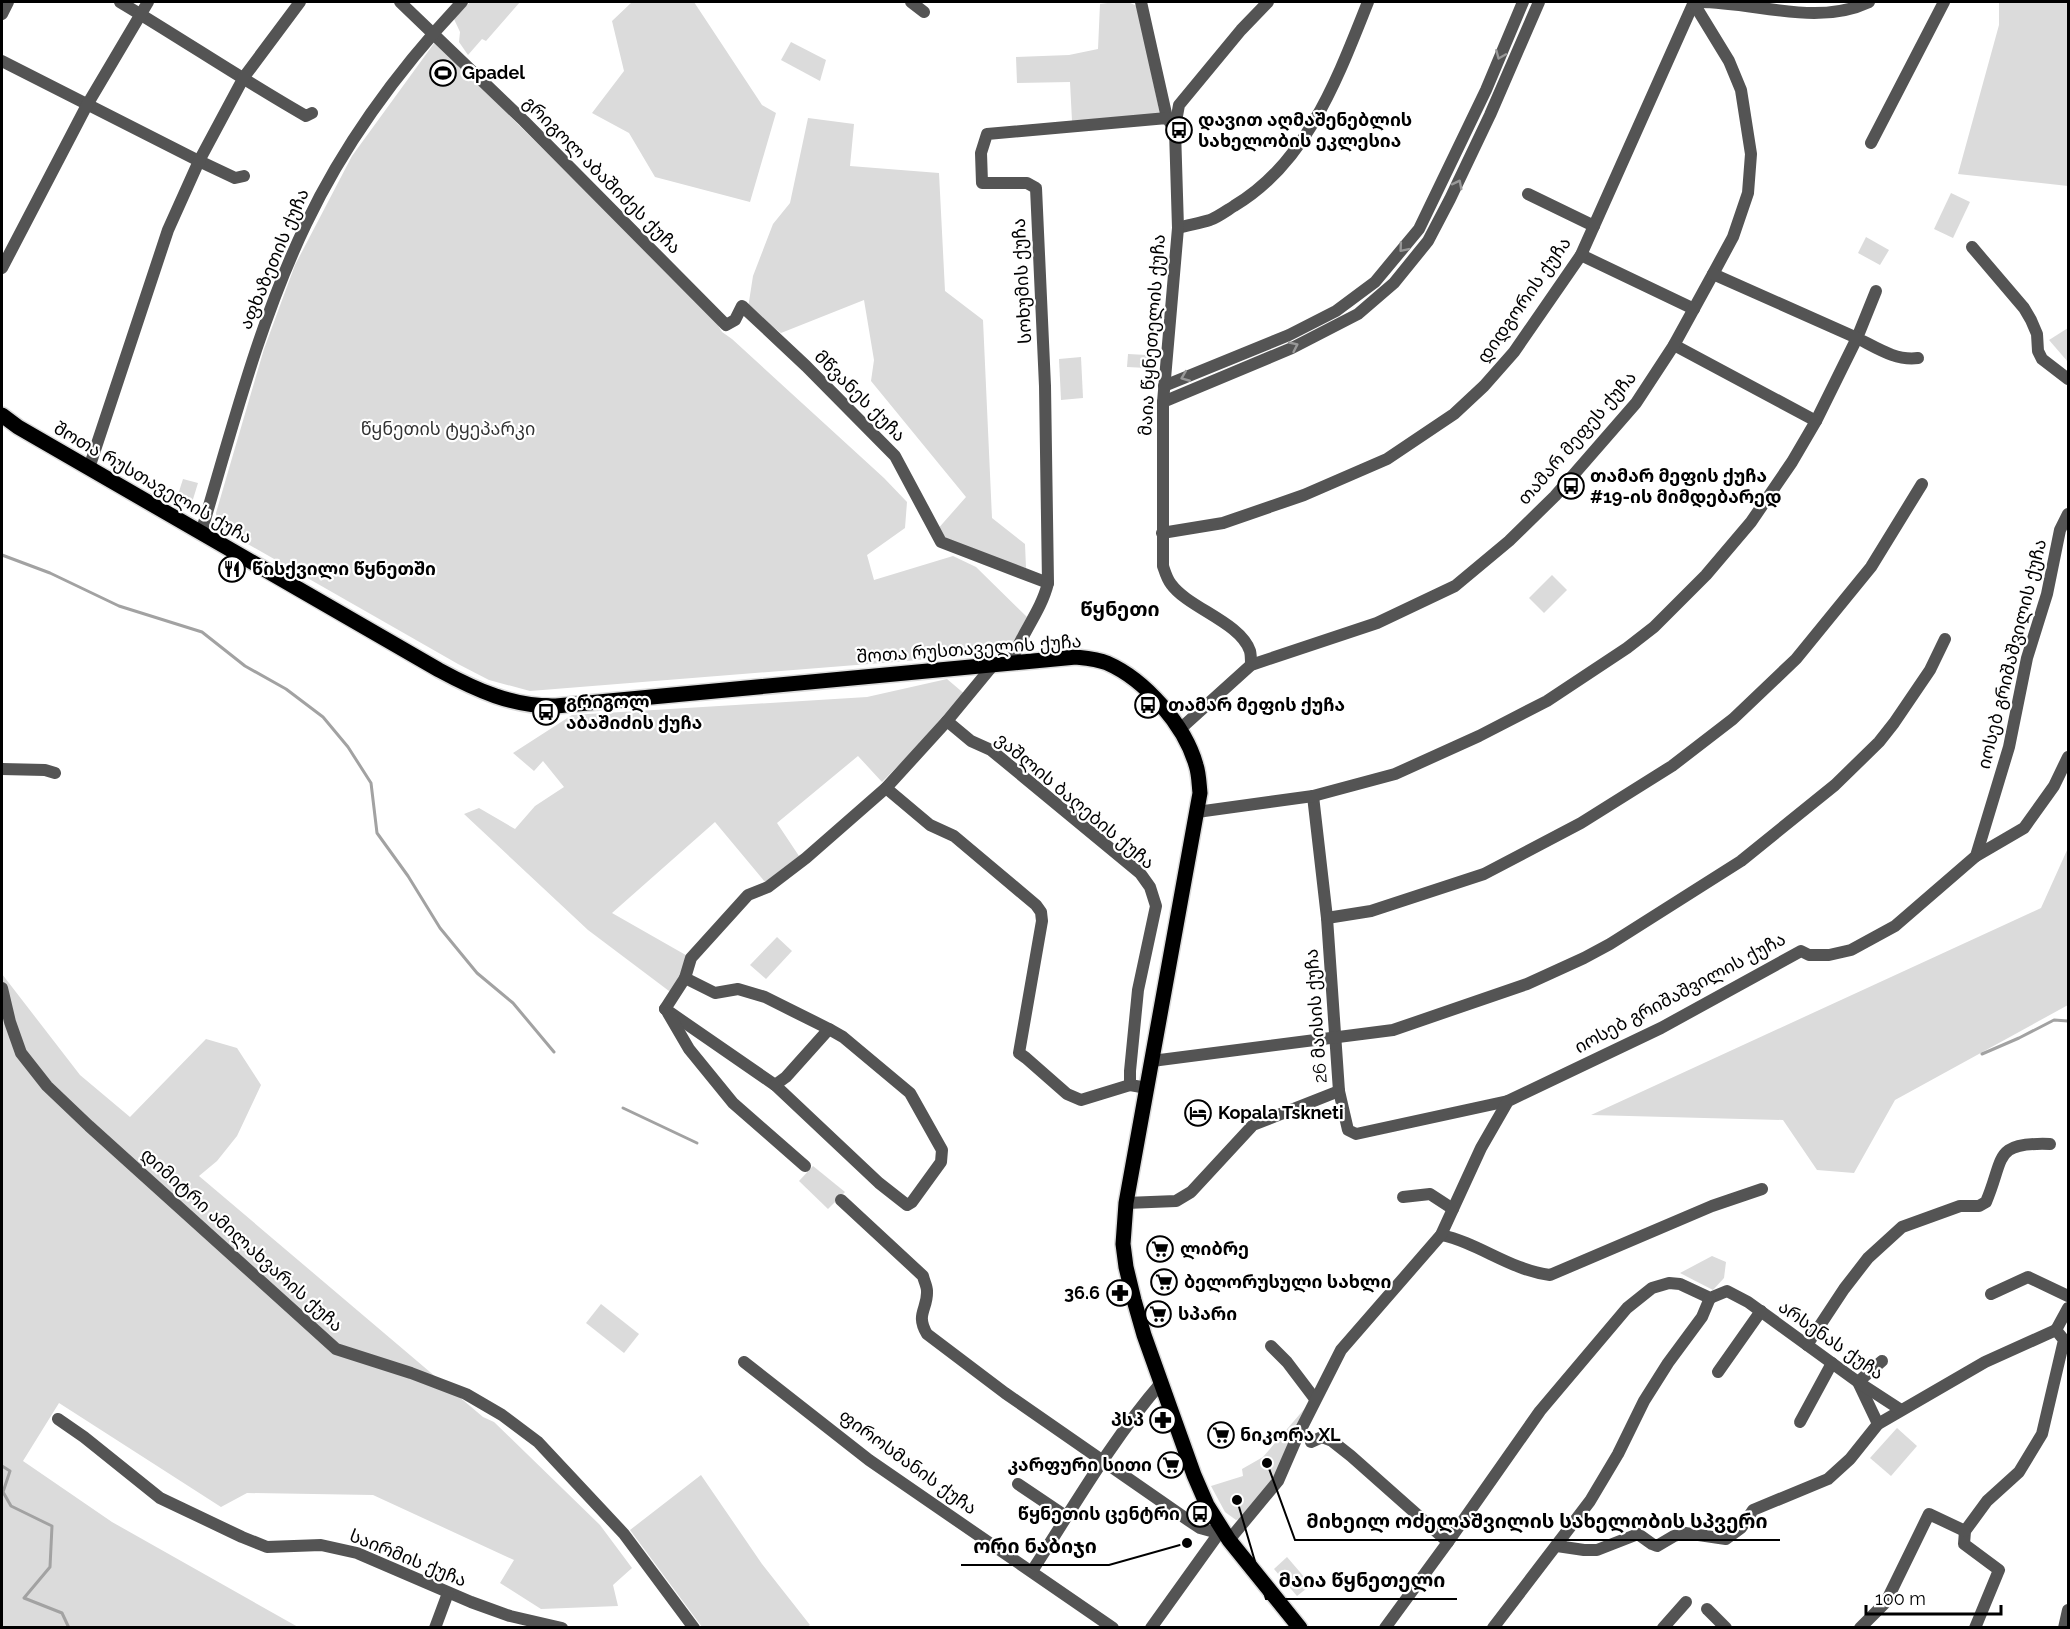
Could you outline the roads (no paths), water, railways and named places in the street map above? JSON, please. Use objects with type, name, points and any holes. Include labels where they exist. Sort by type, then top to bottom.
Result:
[{"type":"main road","name":"შოთა რუსთაველის ქუჩა","points":[[2,415],[18,427],[467,686],[516,703],[556,706],[1076,657],[1108,663],[1128,676],[1163,706],[1188,745],[1197,767],[1200,793],[1126,1203],[1123,1244],[1126,1267],[1144,1335],[1207,1505],[1223,1534],[1300,1628]]},
{"type":"street","points":[[2,14],[8,2]]},
{"type":"street","points":[[120,2],[271,96],[306,116],[312,114]]},
{"type":"street","points":[[2,268],[87,105],[148,2]]},
{"type":"street","points":[[89,468],[168,230],[199,161],[244,78],[300,2]]},
{"type":"street","name":"გრიგოლ აბაშიძეს ქუჩა","points":[[400,2],[434,33],[726,325]]},
{"type":"street","name":"აფხაზეთის ქუჩა","points":[[201,533],[260,338],[305,224],[324,188],[362,127],[434,33],[462,2]]},
{"type":"street","points":[[911,2],[924,12]]},
{"type":"street","points":[[1141,2],[1167,118],[1174,130]]},
{"type":"street","name":"მაია წყნეთელის ქუჩა","points":[[1251,665],[1251,652],[1244,640],[1171,584],[1163,566],[1163,402],[1178,228],[1174,130],[1179,105],[1241,30],[1268,2]]},
{"type":"street","points":[[1178,228],[1211,219],[1250,196],[1278,171],[1308,133],[1338,75],[1368,2]]},
{"type":"street","points":[[1254,356],[1336,311],[1375,282],[1419,229],[1471,122],[1523,2]]},
{"type":"street","points":[[1164,386],[1254,356],[1292,348],[1358,314],[1394,283],[1428,241],[1439,221],[1467,165],[1539,2]]},
{"type":"street","points":[[1694,2],[1718,2],[1815,13],[1869,2]]},
{"type":"street","name":"დიდგორის ქუჩა","points":[[1162,533],[1223,523],[1304,495],[1387,459],[1454,414],[1484,386],[1514,352],[1581,255],[1694,2]]},
{"type":"street","name":"თამარ მეფეს ქუჩა","points":[[1179,730],[1251,665],[1377,623],[1455,586],[1509,541],[1555,496],[1636,403],[1674,345],[1733,237],[1748,194],[1750,154],[1741,90],[1729,62],[1694,2]]},
{"type":"street","points":[[1871,143],[1944,2]]},
{"type":"street","points":[[1509,33],[1523,39]]},
{"type":"street","points":[[2,61],[199,161],[235,178],[244,176]]},
{"type":"street","name":"სოხუმის ქუჩა","points":[[1011,663],[1020,639],[1044,598],[1048,583],[1045,386],[1036,188],[1027,183],[982,183],[981,153],[987,134],[1167,118]]},
{"type":"street","points":[[1528,194],[1594,226]]},
{"type":"street","points":[[1426,215],[1439,221]]},
{"type":"street","points":[[1972,247],[2024,308],[2037,334],[2038,351],[2042,359],[2068,379]]},
{"type":"street","points":[[1581,255],[1694,309]]},
{"type":"street","points":[[1713,274],[1897,357],[1908,360],[1918,358]]},
{"type":"street","points":[[1197,812],[1313,796],[1395,774],[1479,736],[1547,701],[1627,648],[1654,627],[1706,575],[1751,522],[1792,462],[1816,421],[1857,338],[1876,291]]},
{"type":"street","name":"მწვანეს ქუჩა","points":[[726,325],[735,320],[742,306],[806,366],[895,456],[940,542],[1048,583]]},
{"type":"street","points":[[1674,345],[1816,421]]},
{"type":"street","points":[[1163,402],[1223,368]]},
{"type":"street","points":[[1327,918],[1371,911],[1484,874],[1581,823],[1672,766],[1733,719],[1796,659],[1871,567],[1922,484]]},
{"type":"street","name":"იოსებ გრიშაშვილის ქუჩა","points":[[1339,1091],[1348,1130],[1356,1134],[1508,1101],[1661,1028],[1801,951],[1809,955],[1829,955],[1851,950],[1895,926],[1976,856],[2009,747],[2027,658],[2047,594],[2060,530],[2068,514]]},
{"type":"street","points":[[1152,1060],[1393,1030],[1527,984],[1610,944],[1741,861],[1835,785],[1879,742],[1930,670],[1945,639]]},
{"type":"street","points":[[665,1010],[685,978],[691,957],[748,894],[768,887],[806,858],[886,788],[947,721],[994,664]]},
{"type":"street","name":"ვაშლის ბაღების ქუჩა","points":[[947,721],[970,741],[991,750],[1140,873],[1150,887],[1156,906],[1138,990],[1130,1084]]},
{"type":"street","points":[[1976,856],[2024,828],[2054,786],[2068,757]]},
{"type":"street","points":[[2,769],[45,770],[55,773]]},
{"type":"street","points":[[886,788],[930,825],[954,836],[1036,905],[1041,912],[1042,921],[1019,1053],[1067,1094],[1081,1100],[1130,1084],[1147,1088]]},
{"type":"street","name":"26 მაისის ქუჩა","points":[[1126,1203],[1176,1202],[1182,1199],[1253,1125],[1339,1091],[1327,918],[1313,796]]},
{"type":"street","points":[[665,1010],[775,1085],[879,1183],[906,1205],[912,1202],[941,1162],[942,1150],[910,1093],[843,1037],[765,997],[738,989],[715,993],[685,978]]},
{"type":"street","name":"დიმიტრი ამილახვარის ქუჩა","points":[[2,988],[10,1022],[21,1053],[47,1086],[89,1126],[336,1349],[411,1373],[466,1394],[502,1415],[538,1442],[624,1534],[694,1628]]},
{"type":"street","points":[[665,1010],[689,1049],[734,1103],[805,1166]]},
{"type":"street","points":[[775,1085],[786,1077],[829,1029]]},
{"type":"street","points":[[1151,1628],[1223,1534],[1278,1481],[1315,1399],[1341,1350],[1441,1235],[1481,1148],[1508,1101]]},
{"type":"street","points":[[1807,1345],[1844,1289],[1868,1258],[1902,1227],[1960,1206],[1979,1206],[1986,1202],[2003,1156],[2008,1149],[2029,1143],[2050,1144]]},
{"type":"street","points":[[1441,1235],[1456,1238],[1512,1265],[1534,1273],[1550,1275],[1712,1206],[1762,1189]]},
{"type":"street","points":[[1403,1197],[1430,1194],[1453,1209]]},
{"type":"street","points":[[841,1200],[923,1276],[927,1290],[922,1312],[922,1325],[927,1334],[1102,1462],[1200,1528],[1223,1534]]},
{"type":"street","points":[[1991,1294],[2028,1277],[2068,1296]]},
{"type":"street","name":"არსენას ქუჩა","points":[[1385,1628],[1540,1411],[1615,1321],[1652,1288],[1669,1283],[1680,1284],[1710,1298],[1727,1291],[1761,1311],[1858,1382],[1901,1410]]},
{"type":"street","points":[[1493,1628],[1590,1502],[1618,1454],[1644,1401],[1702,1317],[1710,1298]]},
{"type":"street","points":[[1557,1546],[1597,1550],[1638,1534],[1657,1546],[1674,1536],[1685,1533],[1726,1539],[1741,1528],[1753,1510],[1828,1479],[1850,1459],[1878,1424],[1985,1362],[2056,1330],[2068,1308]]},
{"type":"street","points":[[1718,1372],[1761,1311]]},
{"type":"street","points":[[1975,1628],[1999,1570],[1964,1544],[1965,1531],[1987,1501],[2019,1472],[2042,1434],[2064,1340],[2056,1330]]},
{"type":"street","points":[[1271,1347],[1287,1362],[1315,1399]]},
{"type":"street","points":[[1878,1424],[1858,1382],[1882,1361]]},
{"type":"street","name":"ფიროსმანის ქუჩა","points":[[744,1362],[869,1460],[1113,1628]]},
{"type":"street","points":[[1800,1422],[1832,1363]]},
{"type":"street","points":[[1032,1571],[1102,1462],[1142,1405],[1161,1383]]},
{"type":"street","name":"საირმის ქუჩა","points":[[58,1419],[160,1498],[242,1538],[267,1547],[321,1545],[357,1553],[448,1593],[510,1616],[562,1628]]},
{"type":"street","points":[[1311,1442],[1322,1437],[1338,1446],[1448,1542]]},
{"type":"street","points":[[1018,1484],[1067,1517]]},
{"type":"street","points":[[1860,1628],[1886,1602],[1929,1514],[1965,1531]]},
{"type":"street","points":[[435,1628],[448,1593]]},
{"type":"street","points":[[1663,1628],[1686,1602]]},
{"type":"street","points":[[1707,1609],[1726,1628]]},
{"type":"street","points":[[2064,1628],[2068,1610]]},
{"type":"waterway","points":[[2,555],[50,573],[119,606],[202,632],[245,666],[286,689],[323,717],[348,747],[371,783],[377,833],[408,876],[440,928],[477,973],[513,1003],[554,1052]]},
{"type":"waterway","points":[[1982,1054],[2054,1020],[2068,1021]]},
{"type":"waterway","points":[[623,1108],[697,1143]]},
{"type":"waterway","points":[[2,1466],[10,1471],[3,1492],[11,1506],[52,1526],[50,1567],[24,1598],[62,1613],[69,1628]]},
{"type":"place","name":"Gpadel","points":[[443,73]]},
{"type":"place","name":"დავით აღმაშენებლის სახელობის ეკლესია","points":[[1179,130]]},
{"type":"place","name":"თამარ მეფის ქუჩა #19-ის მიმდებარედ","points":[[1571,486]]},
{"type":"place","name":"წისქვილი წყნეთში","points":[[232,569]]},
{"type":"place","name":"თამარ მეფის ქუჩა","points":[[1148,705]]},
{"type":"place","name":"გრიგოლ აბაშიძის ქუჩა","points":[[546,712]]},
{"type":"place","name":"Kopala Tskneti","points":[[1198,1113]]},
{"type":"place","name":"ლიბრე","points":[[1160,1249]]},
{"type":"place","name":"ბელორუსული სახლი","points":[[1164,1282]]},
{"type":"place","name":"36.6","points":[[1120,1293]]},
{"type":"place","name":"სპარი","points":[[1158,1314]]},
{"type":"place","name":"პსპ","points":[[1163,1420]]},
{"type":"place","name":"ნიკორა XL","points":[[1221,1435]]},
{"type":"place","name":"მიხეილ ოძელაშვილის სახელობის სპვერი","points":[[1267,1463]]},
{"type":"place","name":"კარფური სითი","points":[[1171,1465]]},
{"type":"place","name":"მაია წყნეთელი","points":[[1237,1500]]},
{"type":"place","name":"წყნეთის ცენტრი","points":[[1200,1514]]},
{"type":"place","name":"ორი ნაბიჯი","points":[[1187,1543]]},
{"type":"district","name":"წყნეთი","points":[[1120,609]]},
{"type":"park label","name":"წყნეთის ტყეპარკი","points":[[448,429]]}]
